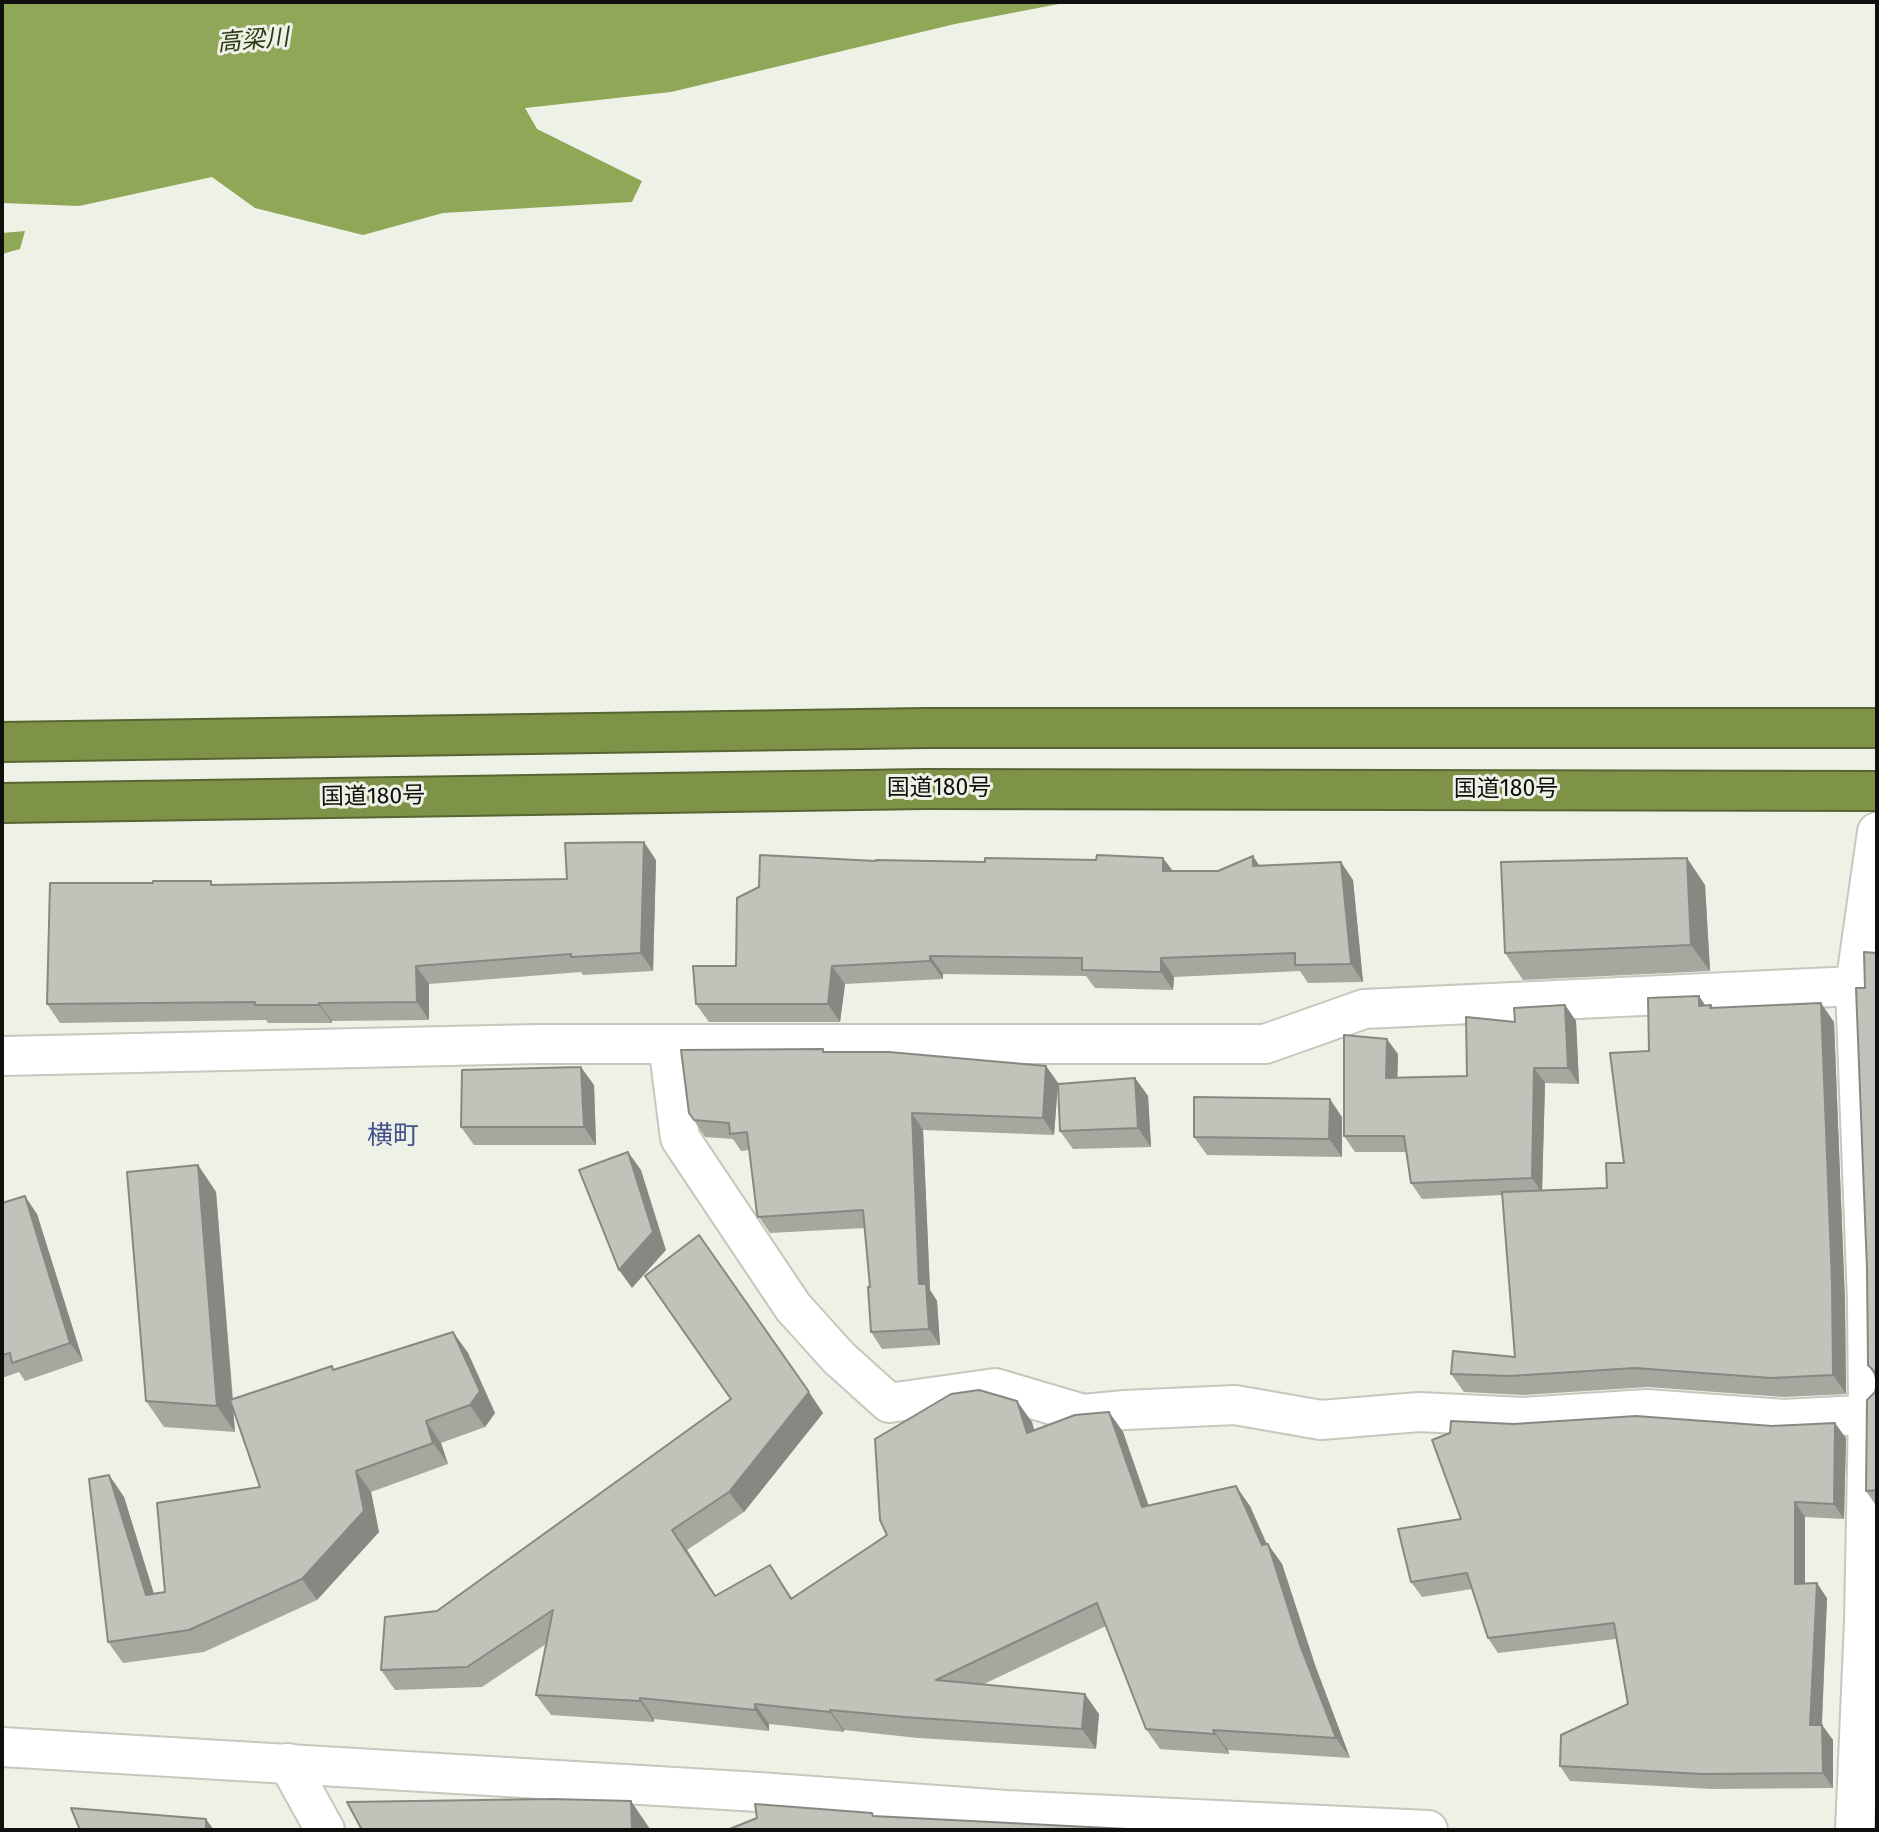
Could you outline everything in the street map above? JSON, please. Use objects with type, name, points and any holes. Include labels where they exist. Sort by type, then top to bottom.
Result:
[{"type":"highway","points":[[2,742],[926,728],[1877,729]]},
{"type":"highway","name":"国道180号","points":[[2,803],[925,789],[1877,791]]},
{"type":"street","points":[[1855,1830],[1872,1414],[1855,986],[1877,831]]},
{"type":"street","points":[[2,1056],[537,1044],[1265,1044],[1364,1009],[1855,986]]},
{"type":"street","points":[[668,1044],[680,1138],[793,1307],[839,1358],[889,1403],[995,1388],[1083,1414],[1235,1405],[1321,1420],[1419,1412],[1522,1417],[1647,1409],[1784,1419],[1872,1414]]},
{"type":"street","points":[[2,1747],[759,1792],[1006,1810],[1428,1830]]},
{"type":"street","points":[[288,1763],[325,1830]]},
{"type":"water","name":"高梁川","points":[[2,2],[1069,2],[955,24],[671,92],[525,108],[537,129],[642,181],[632,202],[443,213],[363,235],[255,208],[212,177],[79,206],[2,203]]},
{"type":"water","points":[[25,231],[20,249],[2,254],[2,233]]},
{"type":"building","points":[[644,842],[641,953],[571,957],[571,954],[416,966],[417,1002],[319,1005],[255,1005],[255,1002],[47,1004],[50,883],[211,881],[211,885],[567,879],[565,843]]},
{"type":"building","points":[[760,855],[876,861],[985,862],[985,858],[1096,860],[1097,855],[1163,858],[1163,871],[1218,871],[1253,856],[1253,866],[1341,862],[1351,964],[1295,965],[1295,953],[1161,958],[1161,972],[1082,970],[1082,958],[930,956],[930,961],[832,966],[828,1004],[696,1004],[693,966],[736,966],[737,898],[759,887]]},
{"type":"building","points":[[1687,858],[1691,945],[1505,953],[1501,862]]},
{"type":"building","points":[[1864,952],[1877,953],[1877,1382],[1874,1371],[1868,1365],[1856,988],[1865,988]]},
{"type":"building","points":[[1699,996],[1699,1006],[1711,1005],[1710,1008],[1821,1003],[1833,1375],[1771,1378],[1635,1368],[1510,1376],[1451,1374],[1453,1351],[1515,1357],[1502,1192],[1607,1188],[1606,1163],[1624,1163],[1610,1053],[1649,1051],[1648,998]]},
{"type":"building","points":[[1565,1005],[1568,1068],[1534,1068],[1532,1178],[1411,1183],[1404,1136],[1344,1136],[1344,1035],[1387,1039],[1386,1078],[1467,1076],[1466,1017],[1515,1022],[1514,1008]]},
{"type":"building","points":[[823,1049],[823,1052],[889,1052],[1046,1066],[1043,1118],[912,1113],[919,1284],[926,1284],[929,1329],[871,1332],[863,1210],[758,1217],[747,1132],[730,1134],[729,1123],[694,1120],[689,1113],[681,1050]]},
{"type":"building","points":[[581,1067],[584,1127],[461,1127],[462,1070]]},
{"type":"building","points":[[1135,1078],[1138,1128],[1060,1131],[1058,1084]]},
{"type":"building","points":[[1194,1097],[1330,1099],[1329,1139],[1194,1137]]},
{"type":"building","points":[[628,1152],[653,1232],[619,1270],[579,1170]]},
{"type":"building","points":[[198,1165],[217,1406],[146,1401],[127,1172]]},
{"type":"building","points":[[25,1196],[70,1343],[12,1363],[10,1353],[2,1355],[2,1203]]},
{"type":"building","points":[[699,1235],[809,1392],[729,1492],[672,1530],[715,1596],[770,1565],[791,1599],[887,1535],[880,1520],[875,1439],[951,1394],[979,1390],[1017,1401],[1027,1433],[1075,1415],[1109,1412],[1142,1507],[1236,1486],[1262,1545],[1268,1544],[1300,1645],[1336,1738],[1213,1730],[1215,1734],[1146,1729],[1097,1603],[936,1680],[1085,1694],[1082,1729],[830,1712],[755,1704],[755,1710],[640,1698],[640,1701],[536,1695],[553,1610],[467,1667],[381,1670],[385,1617],[437,1611],[731,1399],[645,1276]]},
{"type":"building","points":[[453,1332],[480,1391],[470,1405],[426,1421],[433,1443],[356,1471],[364,1511],[302,1579],[189,1630],[108,1642],[89,1479],[109,1475],[146,1595],[165,1592],[157,1503],[260,1487],[230,1400],[332,1366],[333,1370]]},
{"type":"building","points":[[1877,1382],[1877,1490],[1866,1491],[1867,1400],[1875,1392]]},
{"type":"building","points":[[1636,1416],[1772,1426],[1835,1423],[1834,1504],[1795,1502],[1795,1584],[1817,1583],[1810,1725],[1822,1725],[1823,1773],[1702,1774],[1560,1766],[1561,1735],[1628,1704],[1614,1623],[1488,1638],[1467,1573],[1411,1582],[1398,1529],[1461,1519],[1432,1440],[1450,1433],[1451,1421],[1514,1424]]},
{"type":"building","points":[[550,1799],[631,1801],[632,1830],[362,1830],[347,1802]]},
{"type":"building","points":[[755,1804],[872,1813],[873,1816],[1147,1830],[727,1830],[757,1818]]},
{"type":"building","points":[[71,1808],[206,1819],[206,1830],[80,1830]]},
{"type":"district","name":"横町","points":[[393,1137]]}]
